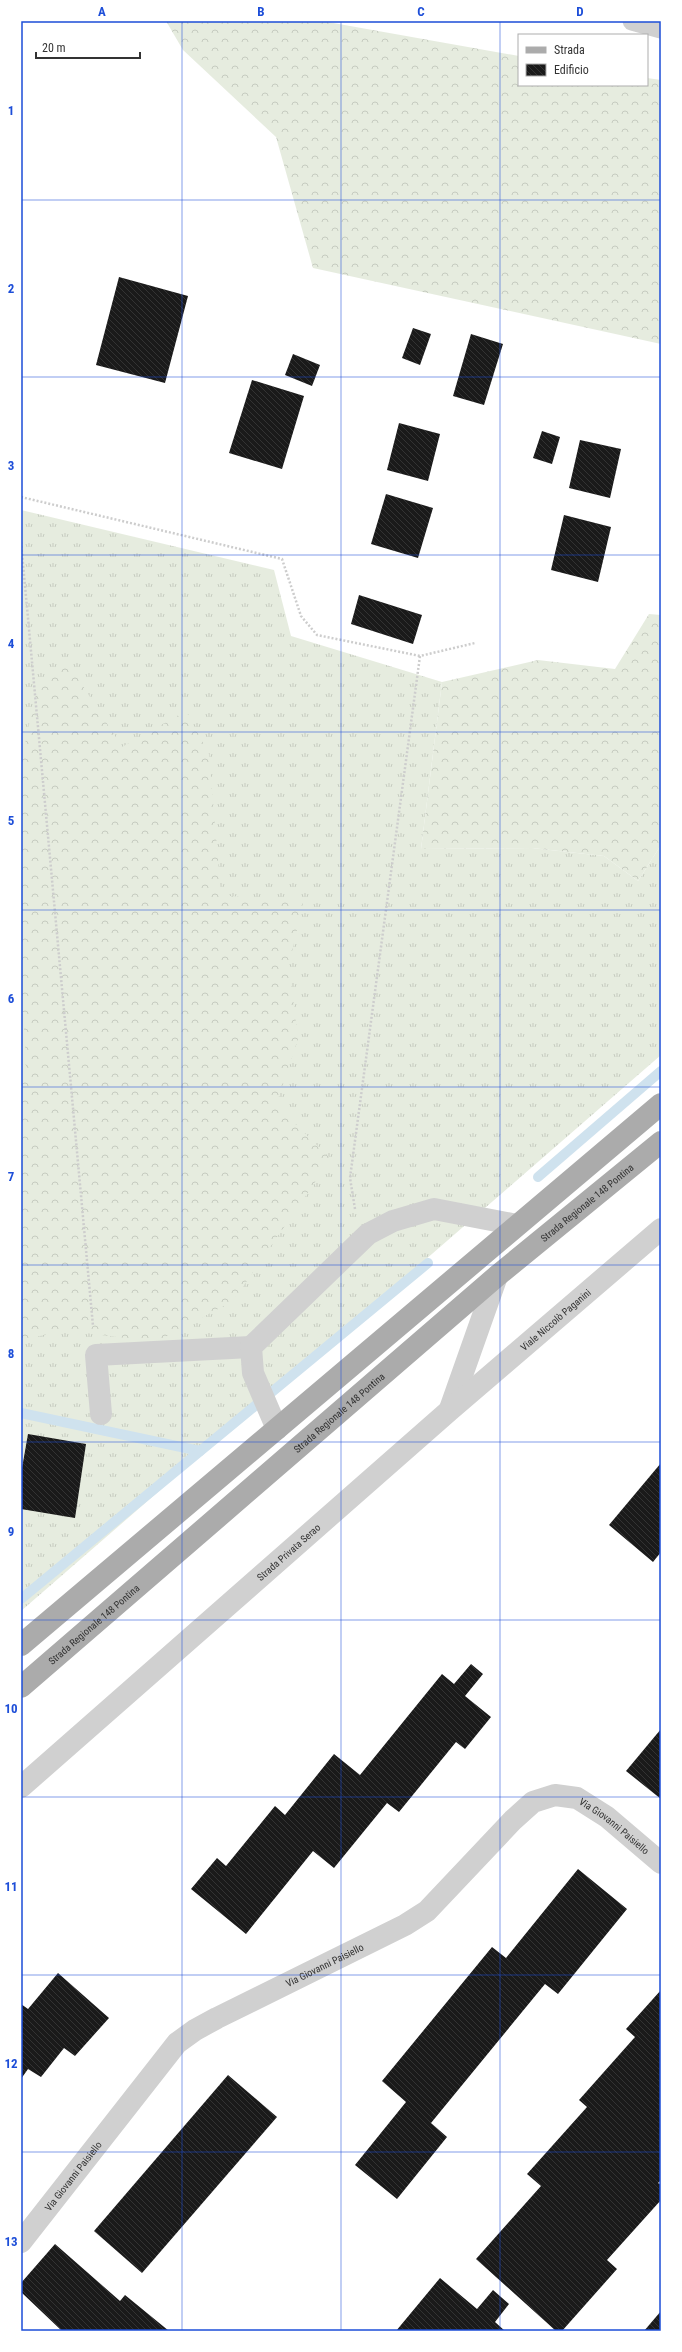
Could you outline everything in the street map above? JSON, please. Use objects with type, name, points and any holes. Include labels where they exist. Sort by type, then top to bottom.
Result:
[{"type":"main road","points":[[21,1646],[661,1104]]},
{"type":"main road","name":"Strada Regionale 148 Pontina","points":[[21,1687],[497,1276],[661,1142]]},
{"type":"street","points":[[101,1414],[96,1355],[251,1346],[368,1234],[393,1221],[434,1209],[517,1225]]},
{"type":"street","name":"Viale Niccolò Paganini","points":[[450,1410],[661,1229]]},
{"type":"street","name":"Strada Privata Serao","points":[[21,1786],[450,1410],[497,1276]]},
{"type":"street","points":[[251,1346],[253,1373],[277,1429]]},
{"type":"street","name":"Via Giovanni Paisiello","points":[[21,2242],[177,2043],[211,2021],[405,1925],[427,1911],[512,1820],[533,1802],[555,1795],[577,1798],[607,1817],[661,1863]]},
{"type":"lane","points":[[632,21],[661,29]]},
{"type":"path","points":[[21,497],[282,559],[301,616],[317,635],[420,656],[476,643]]},
{"type":"path","points":[[21,542],[96,1355]]},
{"type":"path","points":[[368,1234],[355,1208],[350,1178],[420,656]]},
{"type":"green space","points":[[166,21],[322,21],[518,56],[518,86],[648,86],[648,78],[661,80],[661,344],[313,268],[276,137],[183,50]]},
{"type":"green space","points":[[21,510],[274,570],[291,636],[442,682],[421,849],[532,848],[604,856],[638,881],[661,845],[661,1055],[21,1611]]},
{"type":"green space","points":[[649,614],[661,615],[661,845],[638,881],[604,856],[532,848],[421,849],[442,682],[538,660],[615,669]]},
{"type":"green space","points":[[65,658],[122,747],[186,711],[209,754],[221,895],[303,903],[289,965],[298,1039],[276,1105],[331,1159],[233,1301],[156,1342],[70,1331],[21,1339],[21,1072],[27,1077],[21,980],[21,755],[23,753],[35,697]]},
{"type":"building","points":[[119,277],[188,296],[165,383],[96,365]]},
{"type":"building","points":[[413,328],[431,334],[420,365],[402,358]]},
{"type":"building","points":[[471,334],[503,344],[484,405],[453,396]]},
{"type":"building","points":[[293,354],[320,365],[312,386],[285,375]]},
{"type":"building","points":[[252,380],[304,396],[282,469],[229,453]]},
{"type":"building","points":[[399,423],[440,434],[428,481],[387,470]]},
{"type":"building","points":[[542,431],[560,437],[552,464],[533,458]]},
{"type":"building","points":[[580,440],[621,449],[610,498],[569,488]]},
{"type":"building","points":[[386,494],[433,508],[418,558],[371,544]]},
{"type":"building","points":[[564,515],[611,527],[598,582],[551,570]]},
{"type":"building","points":[[359,595],[422,615],[413,644],[351,624]]},
{"type":"building","points":[[28,1434],[86,1444],[75,1518],[21,1509],[21,1474]]},
{"type":"building","points":[[661,1463],[661,1552],[653,1562],[609,1525]]},
{"type":"building","points":[[471,1664],[483,1674],[465,1696],[491,1717],[465,1749],[456,1742],[399,1812],[387,1803],[334,1868],[313,1851],[246,1934],[191,1889],[217,1858],[226,1866],[275,1806],[285,1815],[334,1754],[360,1775],[442,1674],[454,1684]]},
{"type":"building","points":[[661,1729],[661,1799],[626,1771]]},
{"type":"building","points":[[578,1869],[627,1909],[558,1994],[545,1984],[431,2123],[447,2137],[397,2199],[355,2165],[406,2102],[382,2081],[492,1947],[506,1958]]},
{"type":"building","points":[[58,1973],[109,2018],[75,2056],[64,2048],[41,2077],[28,2069],[21,2079],[21,2004],[28,2009]]},
{"type":"building","points":[[661,1990],[661,2180],[658,2183],[661,2185],[661,2200],[607,2260],[617,2269],[562,2331],[556,2331],[476,2259],[541,2186],[527,2174],[587,2107],[579,2100],[635,2037],[626,2029]]},
{"type":"building","points":[[228,2075],[277,2117],[142,2273],[94,2231]]},
{"type":"building","points":[[55,2244],[120,2301],[125,2295],[169,2331],[62,2331],[21,2292],[21,2283]]},
{"type":"building","points":[[440,2278],[477,2309],[493,2290],[509,2304],[495,2322],[505,2331],[396,2331]]},
{"type":"building","points":[[661,2311],[661,2331],[644,2331]]},
{"type":"waterway","points":[[538,1177],[661,1071]]},
{"type":"waterway","points":[[21,1599],[428,1263]]},
{"type":"waterway","points":[[21,1413],[200,1451]]}]
